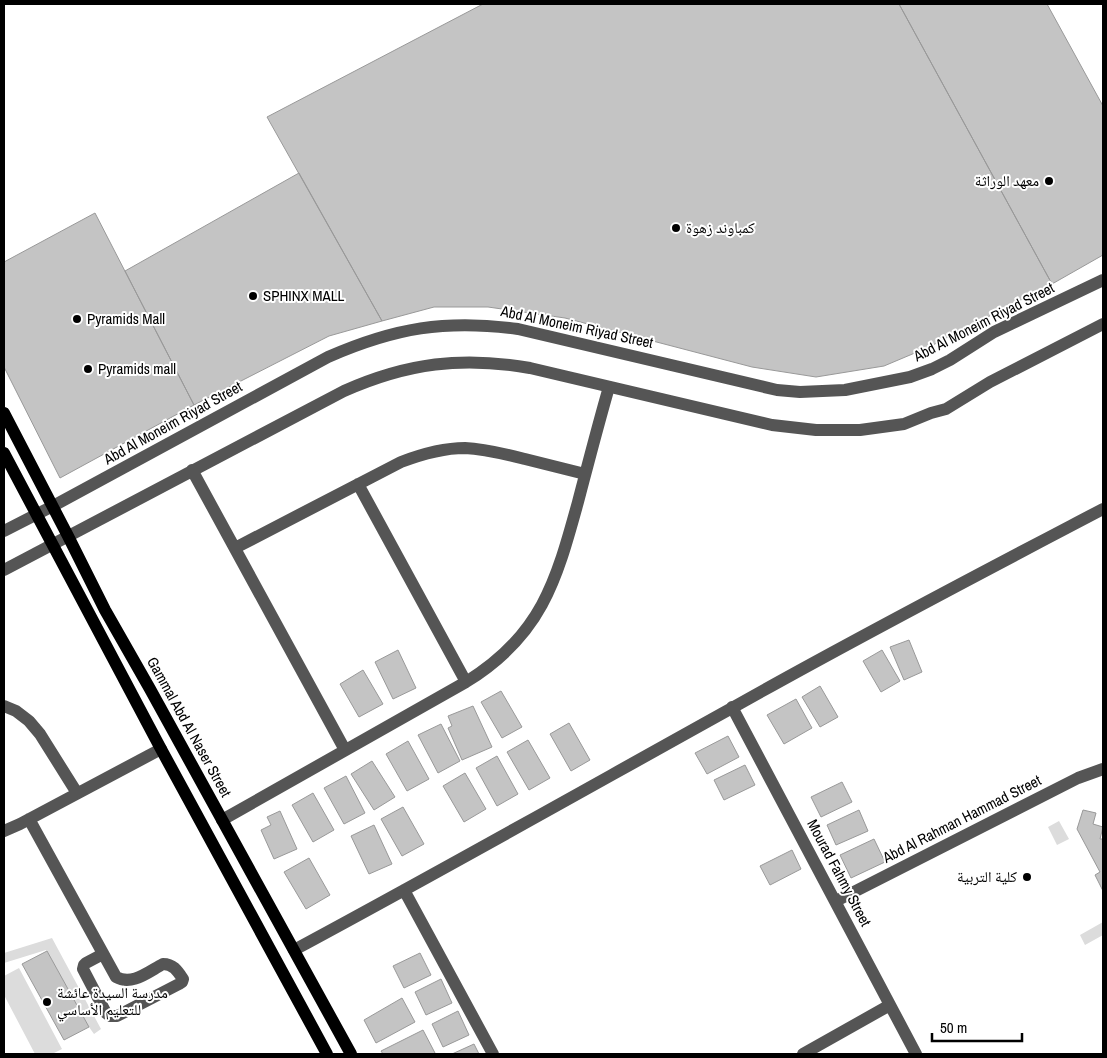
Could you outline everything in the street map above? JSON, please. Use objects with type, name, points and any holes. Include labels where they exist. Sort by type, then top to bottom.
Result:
[{"type":"main road","name":"Gammal Abd Al Naser Street","points":[[4,413],[105,610],[351,1054]]},
{"type":"main road","points":[[4,453],[161,749],[327,1054]]},
{"type":"street","name":"Abd Al Moneim Riyad Street","points":[[4,530],[53,506],[328,357],[396,332],[453,325],[518,329],[778,390],[822,392],[867,386],[910,377],[932,369],[994,332],[1103,280]]},
{"type":"street","points":[[4,570],[344,391],[383,375],[410,368],[446,362],[488,362],[530,368],[735,417],[794,428],[838,430],[904,424],[946,409],[990,382],[1103,324]]},
{"type":"street","points":[[222,820],[466,682],[509,650],[535,618],[561,562],[608,387]]},
{"type":"street","points":[[235,548],[415,456],[464,448],[482,449],[585,474]]},
{"type":"street","points":[[192,470],[345,750]]},
{"type":"street","points":[[358,484],[466,682]]},
{"type":"street","points":[[294,950],[732,708],[943,593],[1103,509]]},
{"type":"street","points":[[4,706],[16,711],[30,722],[40,734],[77,793]]},
{"type":"street","name":"Mourad Fahmy Street","points":[[732,708],[916,1054]]},
{"type":"street","points":[[4,831],[161,749]]},
{"type":"street","name":"Abd Al Rahman Hammad Street","points":[[836,901],[1078,778],[1103,769]]},
{"type":"street","points":[[29,819],[116,977],[120,980],[130,981],[163,964],[171,965],[178,970],[182,980],[179,984],[116,1016],[110,1016],[106,1013],[83,969],[86,963],[103,954]]},
{"type":"street","points":[[404,890],[494,1054]]},
{"type":"street","points":[[803,1054],[890,1005]]},
{"type":"shaded area","points":[[1059,821],[1069,839],[1057,845],[1048,827]]},
{"type":"shaded area","points":[[1103,922],[1103,935],[1085,945],[1080,935]]},
{"type":"shaded area","points":[[52,938],[101,1029],[94,1034],[46,950],[4,963],[4,953]]},
{"type":"shaded area","points":[[19,968],[62,1049],[52,1054],[35,1054],[4,995],[4,976]]},
{"type":"building","name":"كمباوند زهوة","points":[[483,4],[899,4],[1052,284],[929,347],[884,366],[816,377],[752,367],[565,318],[488,307],[434,307],[382,321],[267,117]]},
{"type":"building","name":"معهد الوراثة","points":[[899,4],[1047,4],[1103,106],[1103,255],[1052,284]]},
{"type":"building","name":"SPHINX MALL","points":[[299,173],[382,321],[329,336],[194,405],[125,271]]},
{"type":"building","name":"Pyramids Mall","points":[[95,213],[194,405],[60,478],[4,367],[4,262]]},
{"type":"building","points":[[909,640],[922,672],[904,680],[890,647]]},
{"type":"building","points":[[398,650],[416,688],[393,699],[375,662]]},
{"type":"building","points":[[882,650],[900,681],[881,692],[863,661]]},
{"type":"building","points":[[363,670],[383,704],[359,717],[340,684]]},
{"type":"building","points":[[820,686],[838,717],[820,727],[802,697]]},
{"type":"building","points":[[501,691],[522,727],[502,738],[481,702]]},
{"type":"building","points":[[796,699],[812,728],[784,744],[767,715]]},
{"type":"building","points":[[473,706],[492,747],[462,760],[448,728],[452,726],[448,716]]},
{"type":"building","points":[[569,723],[590,760],[571,771],[550,734]]},
{"type":"building","points":[[441,724],[460,761],[438,773],[418,735]]},
{"type":"building","points":[[728,736],[739,757],[707,774],[695,753]]},
{"type":"building","points":[[528,740],[550,778],[529,790],[507,752]]},
{"type":"building","points":[[408,741],[429,779],[407,791],[386,754]]},
{"type":"building","points":[[497,756],[518,794],[497,806],[476,768]]},
{"type":"building","points":[[372,761],[395,797],[374,810],[351,774]]},
{"type":"building","points":[[745,765],[755,785],[724,800],[714,780]]},
{"type":"building","points":[[465,773],[486,809],[464,822],[443,786]]},
{"type":"building","points":[[346,776],[365,813],[344,824],[324,788]]},
{"type":"building","points":[[842,782],[852,802],[821,817],[811,797]]},
{"type":"building","points":[[313,793],[334,830],[313,842],[292,805]]},
{"type":"building","points":[[403,807],[424,844],[402,856],[381,819]]},
{"type":"building","points":[[859,810],[868,831],[836,845],[827,825]]},
{"type":"building","points":[[1083,810],[1096,813],[1093,824],[1103,827],[1100,839],[1103,839],[1103,891],[1095,875],[1100,872],[1077,829]]},
{"type":"building","points":[[280,811],[297,849],[274,859],[261,830],[271,825],[267,817]]},
{"type":"building","points":[[374,825],[392,864],[369,874],[351,836]]},
{"type":"building","points":[[874,839],[885,862],[851,878],[840,855]]},
{"type":"building","points":[[792,850],[801,869],[770,885],[760,866]]},
{"type":"building","points":[[309,858],[330,895],[306,909],[284,872]]},
{"type":"building","points":[[47,951],[89,1027],[64,1040],[22,964]]},
{"type":"building","points":[[420,953],[431,975],[404,988],[393,966]]},
{"type":"building","points":[[441,979],[452,1003],[426,1015],[415,992]]},
{"type":"building","points":[[402,998],[415,1022],[376,1043],[364,1020]]},
{"type":"building","points":[[458,1011],[469,1035],[443,1047],[432,1024]]},
{"type":"building","points":[[423,1030],[435,1053],[383,1054],[381,1051]]},
{"type":"building","points":[[474,1044],[479,1054],[452,1054]]},
{"type":"place","name":"معهد الوراثة","points":[[1049,181]]},
{"type":"place","name":"كمباوند زهوة","points":[[676,228]]},
{"type":"place","name":"SPHINX MALL","points":[[253,296]]},
{"type":"place","name":"Pyramids Mall","points":[[77,319]]},
{"type":"place","name":"Pyramids mall","points":[[88,369]]},
{"type":"place","name":"كلية التربية","points":[[1027,877]]},
{"type":"place","name":"مدرسة السيدة عائشة للتعليم الأساسي","points":[[47,1002]]}]
